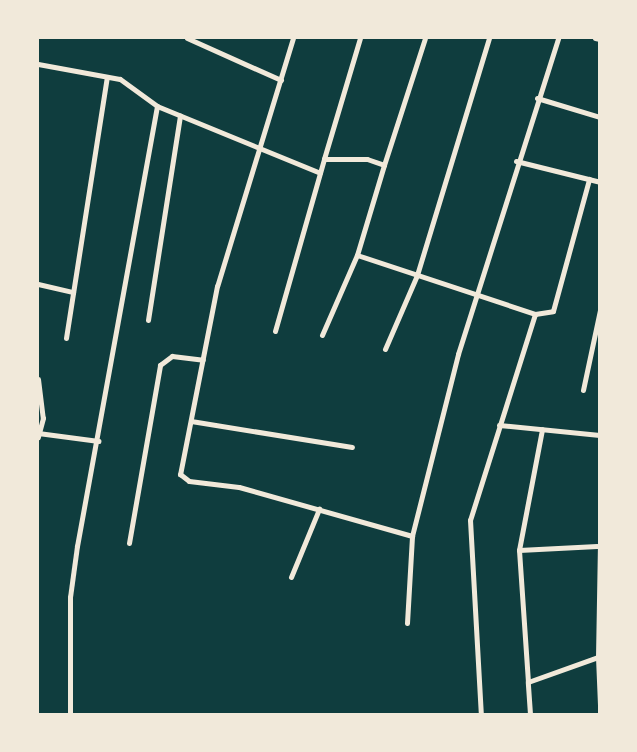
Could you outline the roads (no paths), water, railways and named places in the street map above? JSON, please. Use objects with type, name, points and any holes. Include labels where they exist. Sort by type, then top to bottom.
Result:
[{"type":"street","points":[[187,38],[281,80]]},
{"type":"street","points":[[293,38],[217,286],[182,478],[239,487],[412,536]]},
{"type":"street","points":[[275,331],[360,38]]},
{"type":"street","points":[[322,335],[357,255],[425,38]]},
{"type":"street","points":[[385,349],[417,275],[489,38]]},
{"type":"street","points":[[407,623],[412,536],[475,295],[516,162],[558,38]]},
{"type":"street","points":[[595,38],[600,39]]},
{"type":"street","points":[[38,64],[120,79],[157,106],[320,173]]},
{"type":"street","points":[[66,338],[107,77]]},
{"type":"street","points":[[537,98],[600,117]]},
{"type":"street","points":[[70,714],[70,598],[157,106]]},
{"type":"street","points":[[148,320],[180,115]]},
{"type":"street","points":[[324,159],[367,159],[384,165]]},
{"type":"street","points":[[516,162],[600,182]]},
{"type":"street","points":[[357,255],[535,314],[553,312],[589,179]]},
{"type":"street","points":[[38,284],[73,292]]},
{"type":"street","points":[[583,390],[600,310]]},
{"type":"street","points":[[481,714],[470,520],[535,314]]},
{"type":"street","points":[[130,543],[162,360],[172,356],[203,360]]},
{"type":"street","points":[[38,379],[43,418],[38,434],[98,441]]},
{"type":"street","points":[[191,421],[352,447]]},
{"type":"street","points":[[499,425],[600,435]]},
{"type":"street","points":[[530,714],[519,550],[542,429]]},
{"type":"street","points":[[291,578],[318,509]]},
{"type":"street","points":[[600,539],[597,546],[600,705]]},
{"type":"street","points":[[519,550],[597,546]]},
{"type":"street","points":[[528,682],[598,657]]}]
